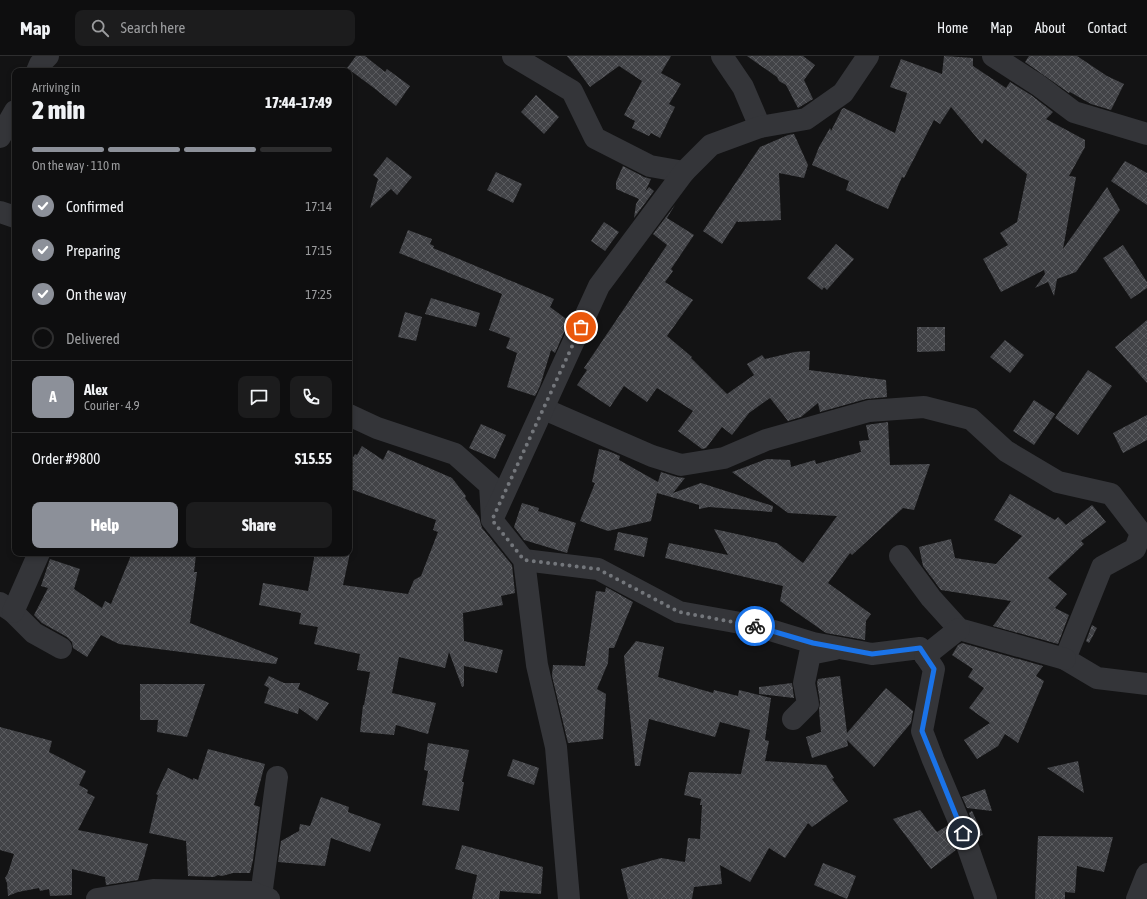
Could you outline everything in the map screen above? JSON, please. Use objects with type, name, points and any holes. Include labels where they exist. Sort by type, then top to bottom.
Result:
[{"type":"street","points":[[38,68],[48,56]]},
{"type":"street","points":[[513,56],[572,91],[595,138],[650,166],[684,172]]},
{"type":"street","points":[[722,56],[743,87],[760,127]]},
{"type":"street","points":[[492,520],[599,286],[684,172],[711,145],[760,127],[806,118],[843,92],[868,56]]},
{"type":"street","points":[[993,56],[1038,85],[1074,112],[1147,134]]},
{"type":"street","points":[[0,138],[12,116]]},
{"type":"street","points":[[0,212],[12,216]]},
{"type":"street","points":[[544,409],[652,456],[681,466],[724,458],[766,440],[870,411],[924,407],[971,419],[1006,451],[1058,482],[1111,494],[1141,533],[1135,550],[1102,567],[1065,659]]},
{"type":"street","points":[[352,416],[377,428],[456,454],[490,485],[492,520],[524,560],[537,665],[556,747],[569,899]]},
{"type":"street","points":[[37,556],[7,608],[34,633],[61,648]]},
{"type":"street","points":[[900,556],[931,598],[959,630],[1065,659],[1096,678],[1147,684]]},
{"type":"street","points":[[524,560],[598,569],[679,612],[757,626],[813,643],[872,654],[920,648],[934,669],[922,731],[958,819],[986,899]]},
{"type":"street","points":[[926,656],[959,630]]},
{"type":"street","points":[[793,719],[808,704],[804,683],[810,654],[840,648]]},
{"type":"street","points":[[97,899],[153,890],[251,892],[265,898],[278,777]]},
{"type":"street","points":[[1137,899],[1147,874]]},
{"type":"building","points":[[356,56],[365,56],[385,72],[387,69],[410,86],[396,106],[352,72],[352,68],[347,68]]},
{"type":"building","points":[[567,56],[671,56],[661,73],[681,84],[669,104],[675,107],[660,138],[651,133],[649,136],[632,128],[635,121],[624,115],[642,81],[619,66],[590,87]]},
{"type":"building","points":[[747,56],[803,56],[815,65],[804,80],[813,99],[798,108],[786,85]]},
{"type":"building","points":[[944,56],[973,58],[973,66],[1006,88],[1010,82],[1031,95],[1053,112],[1046,119],[1085,140],[1085,147],[1069,176],[1076,177],[1063,249],[1107,187],[1120,210],[1076,272],[1057,279],[1054,296],[1048,282],[1035,288],[1045,274],[1044,270],[1001,292],[983,259],[1008,245],[1000,233],[1017,222],[1027,174],[985,139],[982,144],[951,107],[940,124],[934,120],[904,178],[902,177],[888,209],[846,190],[849,181],[812,165],[819,147],[830,128],[831,131],[842,109],[844,108],[895,133],[907,93],[890,87],[901,59],[942,74]]},
{"type":"building","points":[[1029,56],[1077,56],[1107,76],[1124,84],[1111,110],[1091,104],[1070,92],[1069,93],[1025,62]]},
{"type":"building","points":[[536,95],[559,117],[544,134],[521,112]]},
{"type":"building","points":[[794,134],[808,165],[804,178],[779,173],[781,220],[737,221],[722,244],[703,231],[760,147],[788,135]]},
{"type":"building","points":[[387,157],[412,177],[397,195],[391,189],[370,208],[378,179],[373,175]]},
{"type":"building","points":[[1125,161],[1147,173],[1147,205],[1111,181]]},
{"type":"building","points":[[623,166],[651,179],[645,192],[649,187],[654,191],[634,218],[636,204],[639,199],[616,189],[616,182]]},
{"type":"building","points":[[496,172],[522,184],[513,203],[487,190]]},
{"type":"building","points":[[675,205],[667,218],[694,235],[671,269],[673,271],[665,282],[693,300],[667,336],[692,357],[691,358],[727,394],[754,375],[747,364],[762,355],[765,359],[795,352],[810,351],[809,370],[886,380],[887,397],[866,399],[820,412],[818,403],[801,417],[788,421],[770,398],[749,413],[732,435],[722,427],[706,448],[702,449],[678,431],[693,411],[657,388],[647,402],[624,386],[610,407],[577,385],[587,370],[584,368],[667,245],[653,234]]},
{"type":"building","points":[[604,222],[619,232],[605,251],[591,241]]},
{"type":"building","points":[[408,230],[432,239],[430,244],[434,246],[433,248],[554,299],[550,307],[569,321],[555,353],[551,350],[540,386],[535,396],[507,387],[517,353],[506,348],[510,338],[489,330],[502,294],[399,253]]},
{"type":"building","points":[[836,244],[854,259],[827,290],[824,287],[822,290],[807,278]]},
{"type":"building","points":[[1123,245],[1147,282],[1147,288],[1131,299],[1103,258]]},
{"type":"building","points":[[431,298],[480,313],[476,327],[425,314]]},
{"type":"building","points":[[405,312],[422,317],[416,341],[398,337]]},
{"type":"building","points":[[1147,320],[1147,383],[1115,347]]},
{"type":"building","points":[[917,327],[945,327],[945,351],[917,352]]},
{"type":"building","points":[[1005,340],[1024,355],[1010,373],[990,357]]},
{"type":"building","points":[[1088,370],[1112,386],[1078,435],[1055,418]]},
{"type":"building","points":[[1034,400],[1055,414],[1034,445],[1013,431]]},
{"type":"building","points":[[1147,415],[1147,440],[1123,453],[1113,433]]},
{"type":"building","points":[[888,422],[890,465],[930,464],[914,510],[903,508],[852,555],[850,553],[828,583],[871,614],[866,621],[865,640],[826,633],[780,601],[783,586],[665,558],[669,543],[728,555],[714,529],[777,543],[803,563],[837,516],[788,513],[732,472],[767,459],[790,460],[791,467],[815,460],[816,464],[861,452],[859,441],[869,440],[866,425]]},
{"type":"building","points":[[481,424],[506,435],[495,459],[469,448]]},
{"type":"building","points":[[362,446],[383,460],[388,450],[452,478],[466,496],[465,498],[479,517],[482,528],[512,565],[515,593],[501,596],[503,605],[463,613],[464,641],[503,650],[497,673],[464,666],[464,686],[462,687],[449,652],[445,668],[399,657],[392,693],[436,703],[428,734],[396,725],[394,735],[360,732],[363,705],[370,672],[357,670],[360,654],[314,644],[318,627],[299,624],[301,613],[259,605],[263,583],[308,591],[314,556],[349,556],[343,585],[408,594],[414,580],[421,576],[438,532],[433,530],[436,520],[352,489],[352,460],[355,454],[357,455]]},
{"type":"building","points":[[599,449],[620,456],[619,460],[658,482],[661,472],[685,478],[673,493],[701,483],[773,506],[772,512],[709,507],[699,509],[699,505],[657,493],[651,521],[608,531],[580,521],[595,483],[592,482]]},
{"type":"building","points":[[1010,494],[1055,520],[1058,517],[1066,525],[1092,505],[1106,522],[1081,541],[1084,544],[1048,578],[1067,594],[1055,608],[1069,615],[1058,644],[993,626],[1011,601],[941,590],[923,566],[919,547],[951,539],[955,558],[996,564],[1022,536],[994,520]]},
{"type":"building","points":[[522,503],[539,508],[538,511],[576,523],[567,553],[524,540],[514,527]]},
{"type":"building","points":[[618,532],[648,538],[644,557],[614,550]]},
{"type":"building","points":[[131,556],[196,556],[194,572],[197,572],[190,623],[278,658],[276,664],[119,644],[101,635],[87,657],[73,648],[72,642],[67,637],[42,623],[34,615],[48,588],[41,586],[50,559],[80,569],[74,589],[102,608],[105,601],[111,604]]},
{"type":"building","points":[[606,587],[633,602],[614,648],[609,648],[608,663],[597,689],[606,694],[603,739],[568,743],[552,676],[553,665],[585,666],[596,591],[605,592]]},
{"type":"building","points":[[1092,625],[1097,628],[1089,643],[1086,641]]},
{"type":"building","points":[[636,641],[664,647],[658,677],[713,693],[714,690],[738,696],[739,690],[771,698],[765,740],[769,741],[765,761],[826,765],[834,778],[832,779],[848,801],[812,827],[808,823],[785,858],[769,848],[750,882],[720,865],[722,884],[694,887],[692,899],[628,899],[621,869],[661,858],[685,862],[688,838],[700,839],[701,799],[684,795],[689,772],[741,774],[750,730],[720,722],[715,737],[649,719],[640,766],[635,766],[624,656]]},
{"type":"building","points":[[962,643],[1043,666],[1036,676],[1044,681],[1018,743],[1005,734],[998,746],[977,759],[964,740],[990,723],[969,708],[984,688],[968,677],[973,669],[952,655],[958,645]]},
{"type":"building","points":[[269,676],[284,683],[300,683],[298,689],[329,703],[317,721],[299,708],[298,714],[264,703],[269,688],[264,685]]},
{"type":"building","points":[[840,676],[847,733],[886,688],[913,711],[911,723],[874,767],[847,740],[848,746],[812,758],[806,737],[821,732],[819,710],[820,702],[817,683],[818,679]]},
{"type":"building","points":[[792,683],[794,698],[759,694],[759,687]]},
{"type":"building","points":[[140,684],[205,684],[187,737],[157,732],[158,720],[140,720]]},
{"type":"building","points":[[0,727],[52,741],[49,752],[86,771],[79,785],[88,790],[87,793],[95,797],[78,830],[148,844],[138,880],[106,885],[105,877],[72,869],[72,895],[50,896],[49,889],[40,891],[39,888],[18,892],[8,896],[5,878],[14,854],[0,850]]},
{"type":"building","points":[[428,743],[469,750],[462,782],[464,782],[459,811],[422,805],[428,771],[424,770]]},
{"type":"building","points":[[208,749],[265,764],[254,805],[260,807],[250,873],[233,873],[214,877],[188,876],[186,841],[149,833],[158,795],[156,794],[168,768],[193,780],[193,778],[198,780]]},
{"type":"building","points":[[513,759],[539,768],[534,785],[507,776]]},
{"type":"building","points":[[1078,761],[1084,793],[1047,768]]},
{"type":"building","points":[[985,789],[992,811],[967,808],[962,797]]},
{"type":"building","points":[[321,797],[349,807],[348,812],[381,824],[370,852],[331,838],[325,866],[278,862],[281,841],[299,831],[300,824],[310,826]]},
{"type":"building","points":[[920,810],[937,832],[947,826],[956,850],[931,869],[893,819]]},
{"type":"building","points":[[972,811],[983,835],[978,837],[969,813]]},
{"type":"building","points":[[1038,836],[1113,837],[1104,872],[1077,866],[1075,893],[1065,892],[1065,899],[1035,899]]},
{"type":"building","points":[[462,845],[543,867],[541,894],[500,891],[499,899],[472,899],[477,875],[455,869]]},
{"type":"building","points":[[823,863],[856,876],[847,899],[814,885]]},
{"type":"way so far","points":[[581,327],[492,520],[524,560],[598,569],[679,612],[755,626]]},
{"type":"route","points":[[755,626],[813,643],[872,654],[920,648],[934,669],[922,731],[963,833]]}]
